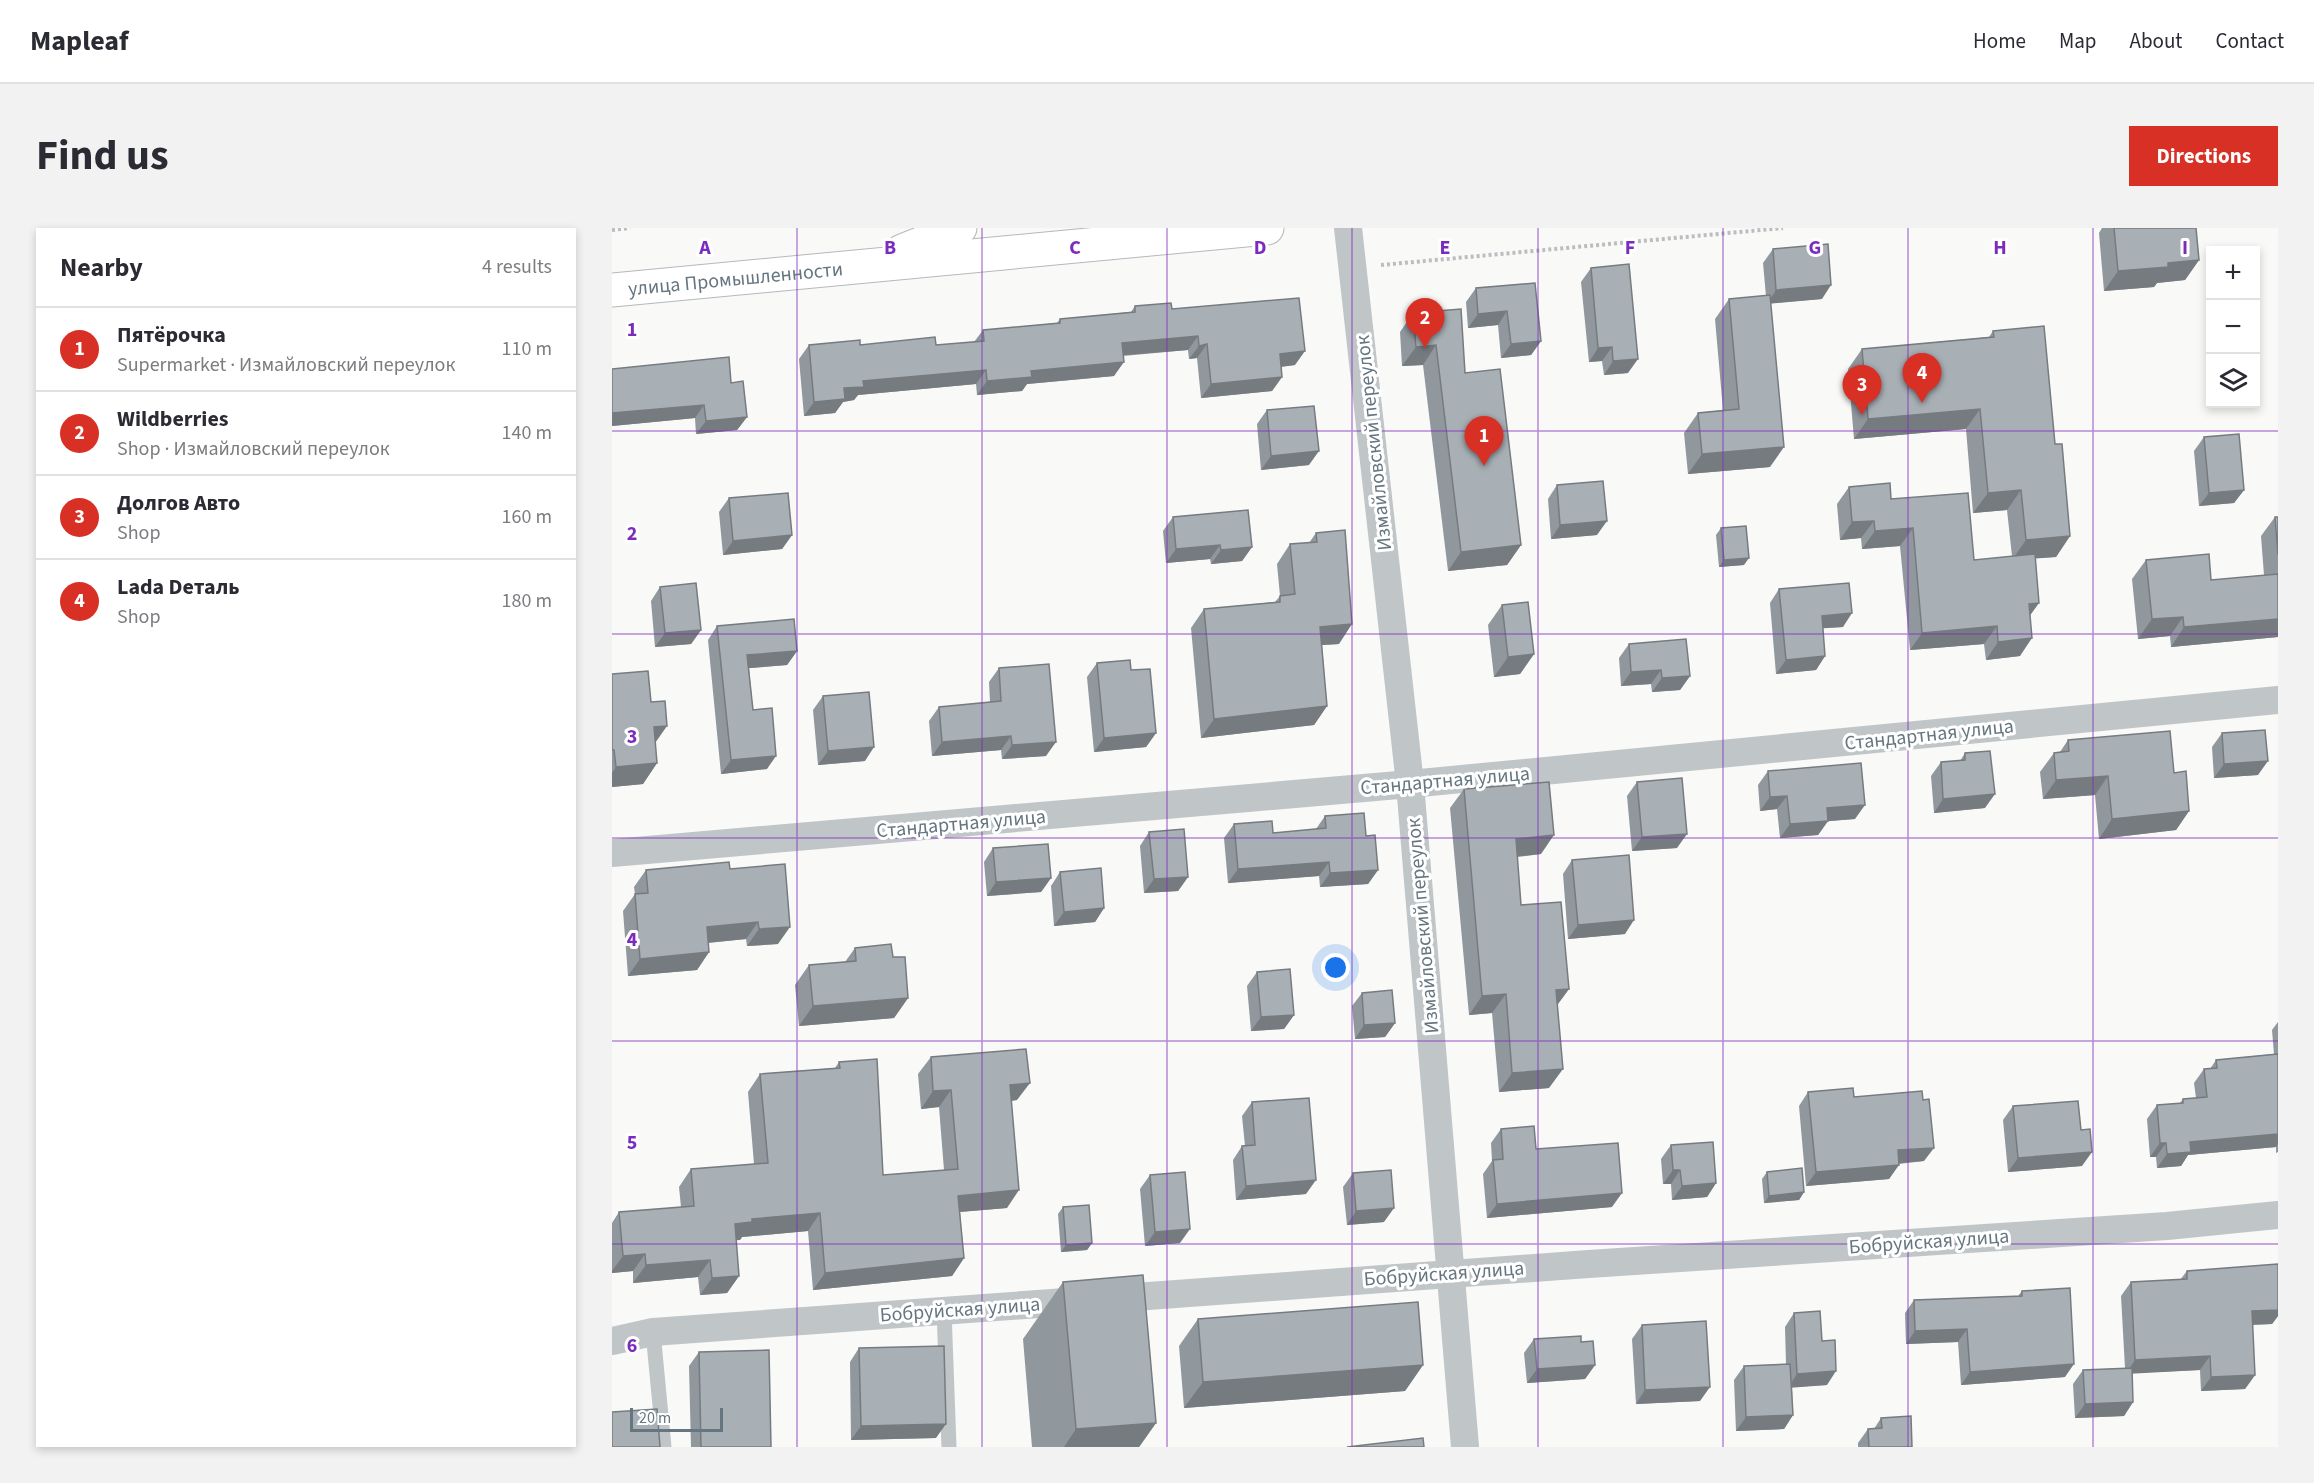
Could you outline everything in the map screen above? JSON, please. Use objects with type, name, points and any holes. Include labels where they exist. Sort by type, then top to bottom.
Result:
[{"type":"main road","name":"улица Промышленности","points":[[861,266],[960,228]]},
{"type":"main road","name":"улица Промышленности","points":[[612,290],[1267,228]]},
{"type":"street","name":"Измайловский переулок","points":[[1348,228],[1410,784],[1465,1447]]},
{"type":"street","name":"Стандартная улица","points":[[612,853],[1410,784],[2278,700]]},
{"type":"street","name":"Бобруйская улица","points":[[612,1341],[653,1332],[1450,1272],[2167,1226],[2278,1215]]},
{"type":"lane","points":[[944,1310],[949,1447]]},
{"type":"lane","points":[[653,1332],[664,1447]]},
{"type":"path","points":[[612,230],[630,228]]},
{"type":"path","points":[[1353,268],[1783,228]]},
{"type":"building","points":[[2114,228],[2196,228],[2199,260],[2168,263],[2168,267],[2118,271]]},
{"type":"building","points":[[1828,244],[1831,285],[1776,290],[1773,249]]},
{"type":"building","points":[[1629,264],[1638,359],[1613,361],[1612,347],[1598,348],[1591,268]]},
{"type":"building","points":[[1535,283],[1541,341],[1511,344],[1507,311],[1478,314],[1476,288]]},
{"type":"building","points":[[1770,295],[1784,447],[1702,454],[1698,413],[1739,409],[1729,299]]},
{"type":"building","points":[[1299,298],[1305,351],[1280,354],[1282,377],[1211,384],[1207,344],[1199,346],[1198,336],[1122,343],[1124,362],[1031,371],[1032,377],[987,381],[986,370],[863,381],[864,387],[844,388],[845,399],[814,402],[809,345],[860,340],[860,345],[935,337],[936,345],[984,341],[983,330],[1060,323],[1060,319],[1135,312],[1135,306],[1171,303],[1172,309]]},
{"type":"building","points":[[1461,309],[1465,373],[1500,369],[1521,545],[1461,552],[1436,345],[1416,347],[1413,313]]},
{"type":"building","points":[[2044,326],[2055,444],[2062,444],[2070,536],[2026,540],[2021,490],[1988,493],[1980,409],[1868,419],[1862,349],[1994,337],[1993,331]]},
{"type":"building","points":[[729,357],[731,383],[743,381],[747,417],[706,421],[704,405],[612,413],[612,369]]},
{"type":"building","points":[[1314,406],[1319,451],[1271,456],[1267,410]]},
{"type":"building","points":[[2239,434],[2244,490],[2209,493],[2204,437]]},
{"type":"building","points":[[1603,481],[1607,521],[1560,525],[1557,485]]},
{"type":"building","points":[[1890,483],[1891,499],[1968,493],[1974,560],[2035,554],[2039,603],[2029,604],[2032,638],[1998,642],[1997,626],[1922,633],[1913,528],[1875,531],[1874,521],[1852,522],[1849,487]]},
{"type":"building","points":[[788,493],[792,535],[733,541],[729,498]]},
{"type":"building","points":[[1248,510],[1252,547],[1221,550],[1220,545],[1176,549],[1173,517]]},
{"type":"building","points":[[2275,517],[2278,517],[2278,555]]},
{"type":"building","points":[[1746,526],[1749,558],[1724,560],[1721,528]]},
{"type":"building","points":[[1345,530],[1352,624],[1320,627],[1327,706],[1214,719],[1204,609],[1280,602],[1280,596],[1295,594],[1290,544],[1317,542],[1316,533]]},
{"type":"building","points":[[2209,554],[2211,580],[2278,574],[2278,619],[2184,627],[2183,617],[2152,619],[2146,560]]},
{"type":"building","points":[[696,583],[701,630],[665,633],[660,587]]},
{"type":"building","points":[[1849,583],[1852,613],[1822,616],[1825,656],[1786,660],[1779,589]]},
{"type":"building","points":[[1528,602],[1534,654],[1508,657],[1502,605]]},
{"type":"building","points":[[794,619],[797,651],[747,655],[753,710],[772,708],[776,756],[731,760],[717,626]]},
{"type":"building","points":[[1686,639],[1690,676],[1662,678],[1661,670],[1631,672],[1629,644]]},
{"type":"building","points":[[1130,660],[1131,670],[1150,669],[1156,733],[1104,738],[1097,663]]},
{"type":"building","points":[[1049,664],[1056,742],[1012,745],[1011,736],[942,742],[939,707],[1001,701],[999,668]]},
{"type":"building","points":[[648,671],[651,702],[665,701],[667,726],[654,727],[657,763],[616,767],[614,750],[612,750],[612,674]]},
{"type":"building","points":[[869,692],[874,747],[828,751],[823,696]]},
{"type":"building","points":[[2265,730],[2268,761],[2224,764],[2222,733]]},
{"type":"building","points":[[2170,731],[2174,773],[2186,771],[2189,811],[2112,819],[2108,776],[2056,780],[2054,753],[2069,751],[2068,740]]},
{"type":"building","points":[[1990,751],[1995,794],[1943,799],[1941,762],[1965,760],[1965,753]]},
{"type":"building","points":[[1861,763],[1865,805],[1827,808],[1828,821],[1790,824],[1787,796],[1770,797],[1768,771]]},
{"type":"building","points":[[1682,778],[1687,834],[1642,837],[1637,782]]},
{"type":"building","points":[[1549,782],[1554,835],[1516,839],[1521,905],[1561,902],[1569,989],[1556,990],[1563,1069],[1512,1073],[1506,994],[1482,996],[1464,789]]},
{"type":"building","points":[[1364,813],[1366,836],[1375,835],[1378,870],[1330,873],[1329,862],[1238,869],[1234,824],[1272,821],[1273,833],[1326,828],[1325,816]]},
{"type":"building","points":[[1184,829],[1188,877],[1154,879],[1149,832]]},
{"type":"building","points":[[1048,844],[1051,878],[996,882],[993,848]]},
{"type":"building","points":[[1629,855],[1634,920],[1578,925],[1572,860]]},
{"type":"building","points":[[729,862],[730,869],[785,864],[790,927],[759,929],[758,922],[707,927],[709,952],[640,959],[635,894],[648,893],[646,870]]},
{"type":"building","points":[[1101,868],[1104,908],[1064,912],[1060,872]]},
{"type":"building","points":[[891,944],[893,957],[905,957],[908,998],[813,1006],[809,965],[856,961],[855,948]]},
{"type":"building","points":[[1290,969],[1294,1015],[1261,1017],[1257,972]]},
{"type":"building","points":[[1392,990],[1395,1023],[1364,1025],[1362,993]]},
{"type":"building","points":[[1026,1049],[1030,1083],[1010,1085],[1019,1190],[958,1196],[964,1258],[825,1273],[820,1213],[752,1219],[752,1222],[735,1224],[739,1276],[712,1278],[710,1260],[646,1265],[645,1254],[623,1256],[619,1212],[694,1206],[691,1169],[768,1163],[760,1074],[840,1068],[839,1062],[877,1059],[883,1175],[958,1169],[951,1090],[933,1091],[931,1057]]},
{"type":"building","points":[[2278,1054],[2278,1134],[2190,1142],[2191,1152],[2167,1154],[2166,1143],[2160,1143],[2157,1105],[2183,1103],[2183,1099],[2207,1097],[2204,1069],[2217,1068],[2216,1060]]},
{"type":"building","points":[[1853,1088],[1854,1097],[1922,1091],[1923,1100],[1929,1099],[1934,1148],[1898,1150],[1899,1165],[1816,1172],[1808,1092]]},
{"type":"building","points":[[1309,1098],[1316,1180],[1246,1186],[1242,1146],[1255,1145],[1252,1102]]},
{"type":"building","points":[[2078,1101],[2081,1130],[2090,1129],[2092,1152],[2018,1158],[2013,1106]]},
{"type":"building","points":[[1534,1126],[1536,1149],[1618,1143],[1622,1193],[1497,1204],[1493,1160],[1503,1159],[1501,1129]]},
{"type":"building","points":[[1713,1142],[1716,1183],[1682,1186],[1680,1170],[1673,1170],[1671,1145]]},
{"type":"building","points":[[1802,1168],[1804,1192],[1769,1196],[1767,1172]]},
{"type":"building","points":[[1391,1170],[1394,1208],[1356,1211],[1353,1173]]},
{"type":"building","points":[[1185,1172],[1190,1229],[1155,1232],[1150,1175]]},
{"type":"building","points":[[1089,1205],[1092,1243],[1066,1245],[1063,1207]]},
{"type":"building","points":[[2278,1264],[2278,1310],[2252,1311],[2255,1375],[2211,1377],[2210,1356],[2135,1360],[2131,1282],[2187,1279],[2187,1271]]},
{"type":"building","points":[[1143,1275],[1156,1423],[1076,1429],[1063,1282]]},
{"type":"building","points":[[2070,1288],[2074,1364],[1970,1372],[1967,1329],[1915,1331],[1914,1300],[2022,1296],[2022,1291]]},
{"type":"building","points":[[1418,1302],[1423,1365],[1203,1382],[1198,1319]]},
{"type":"building","points":[[1820,1311],[1822,1341],[1835,1340],[1836,1371],[1797,1374],[1794,1313]]},
{"type":"building","points":[[1706,1321],[1710,1387],[1645,1390],[1642,1325]]},
{"type":"building","points":[[1581,1336],[1581,1342],[1593,1341],[1595,1365],[1537,1369],[1534,1339]]},
{"type":"building","points":[[944,1346],[946,1424],[861,1426],[859,1348]]},
{"type":"building","points":[[769,1350],[771,1447],[701,1447],[699,1352]]},
{"type":"building","points":[[1790,1364],[1793,1415],[1746,1417],[1744,1366]]},
{"type":"building","points":[[2132,1368],[2133,1402],[2085,1404],[2083,1370]]},
{"type":"building","points":[[657,1409],[660,1447],[612,1447],[612,1412]]},
{"type":"building","points":[[1911,1416],[1912,1447],[1869,1447],[1868,1429],[1882,1428],[1881,1418]]},
{"type":"building","points":[[1423,1438],[1424,1447],[1347,1447]]},
{"type":"place","name":"Wildberries","points":[[1425,348]]},
{"type":"place","name":"Lada Dеталь","points":[[1922,403]]},
{"type":"place","name":"Долгов Авто","points":[[1862,415]]},
{"type":"place","name":"Пятёрочка","points":[[1484,466]]}]
